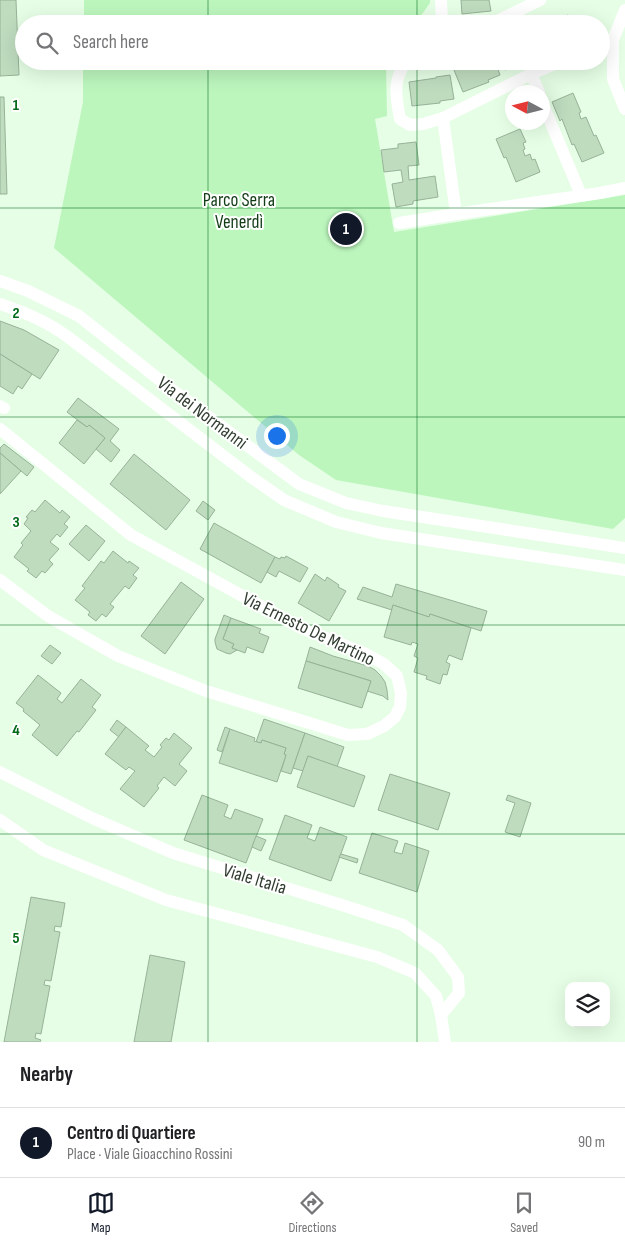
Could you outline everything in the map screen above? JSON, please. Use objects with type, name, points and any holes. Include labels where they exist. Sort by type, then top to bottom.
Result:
[{"type":"street","points":[[441,0],[442,15]]},
{"type":"street","points":[[509,15],[540,0]]},
{"type":"street","points":[[610,37],[625,10]]},
{"type":"street","points":[[610,58],[614,79],[625,109]]},
{"type":"street","points":[[401,70],[395,92],[400,119],[410,125],[423,124],[443,118],[541,70]]},
{"type":"street","points":[[531,74],[536,85]]},
{"type":"street","points":[[443,118],[456,214]]},
{"type":"street","points":[[550,121],[581,195]]},
{"type":"street","points":[[399,223],[625,188]]},
{"type":"street","name":"Via dei Normanni","points":[[0,281],[28,291],[79,316],[166,385],[299,484],[346,503],[383,511],[625,548]]},
{"type":"street","name":"Via dei Normanni","points":[[0,304],[50,324],[284,500],[336,522],[381,533],[625,570]]},
{"type":"street","name":"Via Ernesto De Martino","points":[[0,429],[131,534],[301,628],[364,652],[384,664],[397,676],[401,694],[400,707],[395,717],[384,726],[367,734],[348,735],[206,691],[111,651],[48,616],[0,580]]},
{"type":"street","name":"Viale Italia","points":[[0,772],[92,818],[174,854],[403,925],[438,950],[458,977],[459,993],[441,1015]]},
{"type":"street","points":[[0,820],[43,850],[166,900],[377,957],[415,974],[436,996],[445,1042]]},
{"type":"green space","points":[[84,0],[430,0],[421,15],[84,15]]},
{"type":"green space","name":"Parco Serra Venerdì","points":[[83,70],[386,70],[387,116],[375,119],[394,232],[625,195],[625,518],[613,529],[336,480],[299,455],[54,248],[83,102]]},
{"type":"building","points":[[0,0],[16,0],[15,70],[19,70],[19,75],[0,76]]},
{"type":"building","points":[[461,0],[489,0],[491,11],[462,14]]},
{"type":"building","points":[[454,70],[498,70],[500,75],[488,80],[489,82],[463,92]]},
{"type":"building","points":[[450,75],[454,99],[440,101],[440,103],[412,106],[409,82]]},
{"type":"building","points":[[573,93],[581,112],[579,113],[581,119],[586,117],[604,153],[582,162],[552,102]]},
{"type":"building","points":[[0,97],[4,97],[7,194],[0,194]]},
{"type":"building","points":[[520,130],[526,142],[523,143],[525,156],[530,154],[532,160],[535,159],[540,172],[516,182],[496,139]]},
{"type":"building","points":[[416,142],[419,165],[408,166],[409,180],[435,176],[438,197],[413,201],[413,204],[396,207],[392,184],[403,182],[401,170],[384,172],[381,150],[398,148],[398,144]]},
{"type":"building","points":[[0,321],[24,330],[59,350],[40,379],[0,354]]},
{"type":"building","points":[[0,354],[32,374],[22,389],[18,386],[13,394],[0,386]]},
{"type":"building","points":[[78,398],[119,429],[110,441],[120,450],[111,462],[96,449],[105,438],[89,425],[87,427],[67,412]]},
{"type":"building","points":[[77,420],[87,427],[89,425],[105,438],[84,464],[59,443]]},
{"type":"building","points":[[4,444],[34,467],[27,476],[0,453],[0,448]]},
{"type":"building","points":[[0,453],[21,471],[0,494]]},
{"type":"building","points":[[134,454],[190,500],[166,530],[110,484]]},
{"type":"building","points":[[45,500],[60,513],[62,510],[70,517],[64,524],[68,527],[60,537],[57,534],[50,542],[59,549],[49,560],[53,564],[45,573],[42,571],[36,578],[27,571],[29,569],[14,557],[23,545],[21,543],[31,531],[24,524],[28,518],[26,517],[32,510],[35,512]]},
{"type":"building","points":[[203,501],[215,510],[208,520],[196,511]]},
{"type":"building","points":[[214,523],[275,557],[261,583],[200,549]]},
{"type":"building","points":[[86,525],[105,541],[89,561],[69,544]]},
{"type":"building","points":[[113,551],[128,563],[129,561],[139,568],[133,575],[137,578],[129,589],[125,586],[110,604],[114,607],[106,617],[102,614],[96,621],[88,615],[90,612],[75,600],[85,588],[82,586],[101,561],[104,563]]},
{"type":"building","points":[[286,556],[308,568],[300,582],[279,571],[276,577],[267,572],[275,557],[280,559]]},
{"type":"building","points":[[315,574],[325,581],[327,577],[339,585],[338,587],[346,591],[329,621],[298,603]]},
{"type":"building","points":[[181,582],[204,599],[165,654],[141,636]]},
{"type":"building","points":[[396,584],[487,611],[481,631],[430,614],[429,617],[393,605],[392,610],[357,599],[363,587],[392,597]]},
{"type":"building","points":[[393,605],[429,617],[430,614],[471,628],[462,660],[449,655],[446,662],[450,664],[447,675],[443,674],[440,684],[426,679],[427,676],[414,672],[418,658],[414,656],[418,644],[412,642],[411,645],[384,637]]},
{"type":"building","points":[[224,615],[231,618],[223,639],[234,644],[232,648],[237,650],[230,654],[217,649],[215,642]]},
{"type":"building","points":[[231,618],[261,629],[259,633],[269,637],[263,653],[247,647],[245,653],[232,648],[234,644],[223,639]]},
{"type":"building","points":[[50,645],[61,653],[52,664],[41,656]]},
{"type":"building","points":[[310,647],[375,670],[385,682],[388,700],[383,696],[367,691],[371,681],[306,661]]},
{"type":"building","points":[[306,661],[371,681],[362,708],[298,688]]},
{"type":"building","points":[[38,675],[61,693],[57,699],[62,703],[81,679],[101,695],[92,707],[96,710],[57,756],[32,735],[40,725],[16,703]]},
{"type":"building","points":[[264,719],[305,733],[291,774],[281,771],[286,748],[262,740],[261,743],[256,742]]},
{"type":"building","points":[[117,720],[126,727],[119,737],[110,730]]},
{"type":"building","points":[[126,727],[149,746],[145,750],[154,757],[162,747],[160,745],[166,738],[169,740],[174,733],[192,748],[179,764],[187,771],[175,786],[164,777],[157,786],[159,788],[144,807],[120,789],[135,771],[129,767],[126,770],[105,754]]},
{"type":"building","points":[[225,727],[230,729],[222,752],[217,750]]},
{"type":"building","points":[[230,729],[255,738],[254,741],[261,743],[262,740],[286,748],[284,754],[286,755],[277,782],[219,763]]},
{"type":"building","points":[[305,733],[344,747],[337,767],[308,756],[303,771],[293,768]]},
{"type":"building","points":[[308,756],[365,776],[354,807],[297,787]]},
{"type":"building","points":[[390,774],[450,793],[438,830],[378,810]]},
{"type":"building","points":[[202,795],[228,805],[224,816],[231,819],[235,809],[263,819],[246,863],[184,840]]},
{"type":"building","points":[[508,795],[531,803],[520,837],[505,832],[515,803],[506,800]]},
{"type":"building","points":[[285,815],[312,825],[307,838],[315,841],[320,827],[347,837],[331,881],[269,859]]},
{"type":"building","points":[[372,833],[398,841],[394,852],[402,854],[405,843],[429,851],[417,892],[359,873]]},
{"type":"building","points":[[256,836],[266,840],[261,851],[252,847]]},
{"type":"building","points":[[341,854],[358,859],[357,863],[339,857]]},
{"type":"building","points":[[31,897],[65,903],[61,927],[55,926],[54,931],[60,932],[51,981],[45,980],[44,985],[50,986],[41,1034],[36,1033],[35,1038],[41,1040],[40,1042],[4,1042]]},
{"type":"building","points":[[150,955],[185,962],[171,1042],[134,1042]]},
{"type":"place","name":"Centro di Quartiere","points":[[346,229]]}]
